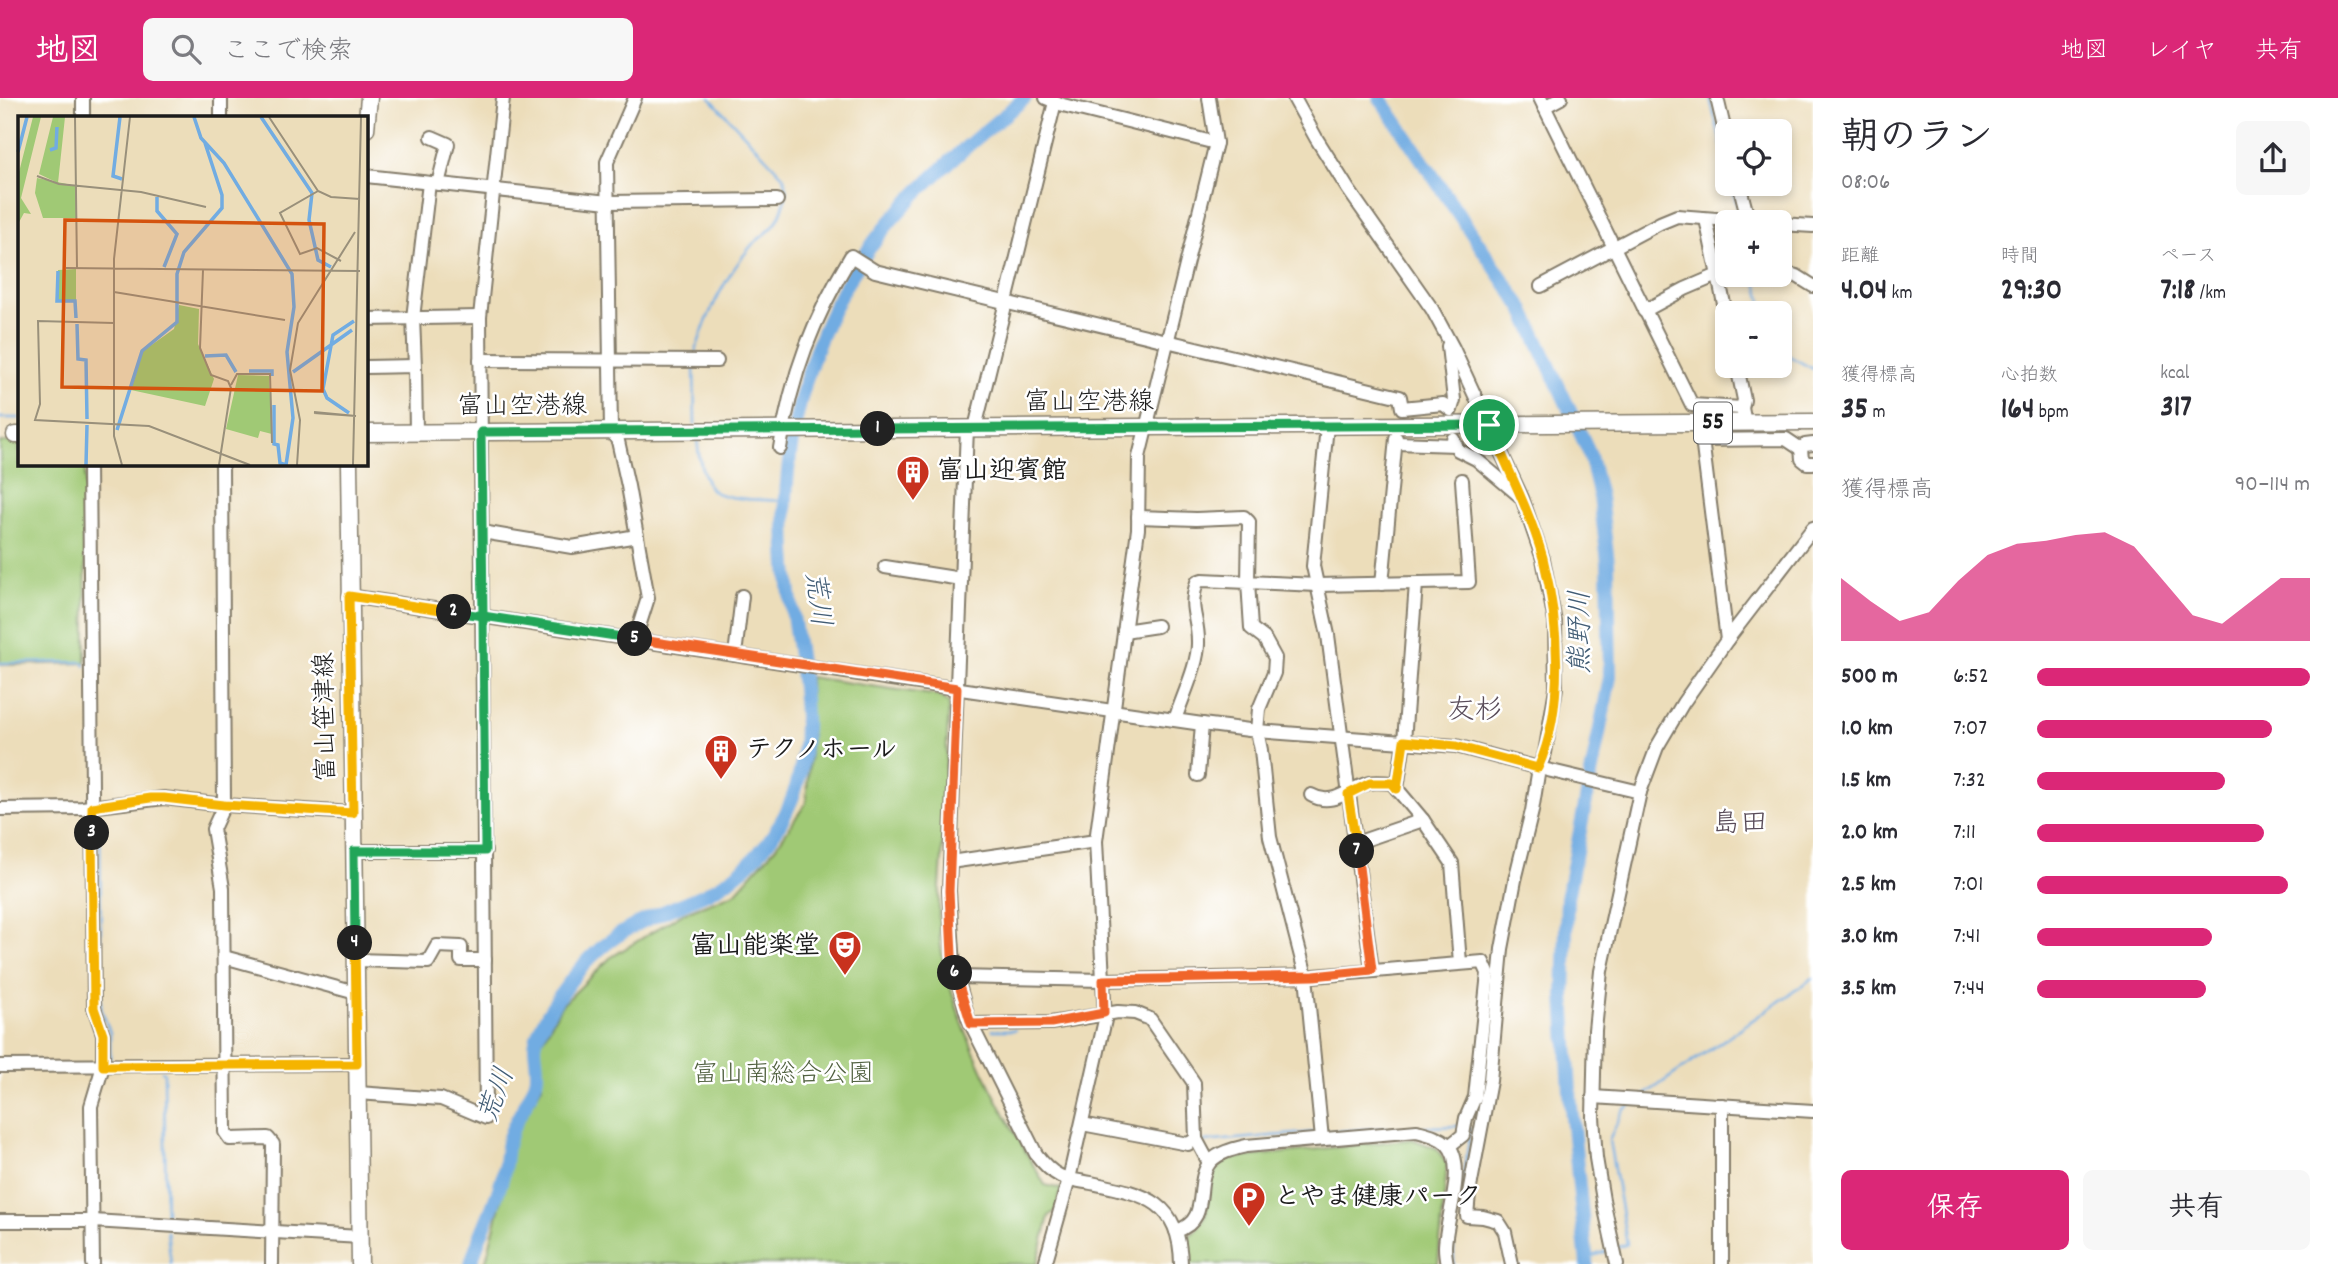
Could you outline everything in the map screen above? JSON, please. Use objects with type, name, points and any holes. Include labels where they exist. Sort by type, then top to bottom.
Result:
[{"type":"main road","points":[[367,116],[369,98]]},
{"type":"main road","name":"富山空港線","points":[[368,433],[1613,424],[1744,416],[1764,431],[1813,422]]},
{"type":"main road","name":"富山笹津線","points":[[349,466],[360,1264]]},
{"type":"street","points":[[83,98],[83,116]]},
{"type":"street","points":[[220,116],[221,98]]},
{"type":"street","points":[[358,1093],[441,1099],[486,1118],[480,317],[503,98]]},
{"type":"street","points":[[635,98],[607,162],[611,431],[618,442],[648,598],[635,639]]},
{"type":"street","points":[[1045,1264],[1069,1179],[1104,1016],[1096,841],[1138,517],[1139,457],[1216,143],[1209,98]]},
{"type":"street","points":[[1294,98],[1341,179],[1432,309],[1493,425],[1543,559],[1555,622],[1556,688],[1544,770],[1515,880],[1502,949],[1490,1081],[1467,1216],[1498,1221],[1505,1233],[1512,1264]]},
{"type":"street","points":[[1561,98],[1542,102],[1692,408],[1744,416],[1739,378]]},
{"type":"street","points":[[1717,98],[1722,119]]},
{"type":"street","points":[[1181,1264],[1177,1231],[1169,1216],[1155,1203],[1133,1192],[1069,1179],[1052,1171],[1035,1154],[971,1024],[956,977],[950,922],[950,862],[961,579],[971,428],[1006,302],[1050,100],[1216,143]]},
{"type":"street","points":[[416,432],[413,318],[433,183],[449,144],[432,138]]},
{"type":"street","points":[[368,176],[608,202],[777,200]]},
{"type":"street","points":[[1541,286],[1677,216],[1715,220]]},
{"type":"street","points":[[1706,219],[1715,248]]},
{"type":"street","points":[[1792,225],[1813,226]]},
{"type":"street","points":[[780,448],[807,339],[835,281],[851,256],[875,271],[1399,397],[1402,408],[1444,404],[1451,410],[1454,400],[1448,339]]},
{"type":"street","points":[[1792,275],[1813,286]]},
{"type":"street","points":[[1644,311],[1715,277]]},
{"type":"street","points":[[368,319],[480,317]]},
{"type":"street","points":[[480,360],[717,360]]},
{"type":"street","points":[[368,367],[415,366]]},
{"type":"street","points":[[1327,426],[1313,566],[1328,635],[1372,970]]},
{"type":"street","points":[[1727,640],[1702,440],[1764,431],[1786,439],[1796,448],[1807,447],[1802,459],[1813,463]]},
{"type":"street","points":[[1382,584],[1396,441],[1455,442],[1458,450],[1476,459],[1522,498]]},
{"type":"street","points":[[89,466],[94,1008],[103,1034],[108,1066],[92,1107],[93,1264]]},
{"type":"street","points":[[222,466],[224,805],[213,829],[223,888],[225,1132],[230,1139],[268,1138],[273,1144],[272,1264]]},
{"type":"street","points":[[1175,720],[1197,656],[1199,640],[1192,599],[1197,582],[1202,580],[1317,585],[1469,582],[1462,480]]},
{"type":"street","points":[[1138,517],[1244,517],[1249,522],[1248,582],[1251,628],[1265,638],[1275,658],[1274,673],[1259,709],[1257,731],[1270,837],[1306,976],[1322,1139]]},
{"type":"street","points":[[1617,1264],[1596,1158],[1593,1097],[1595,1030],[1601,971],[1634,791],[1665,733],[1727,640],[1813,528]]},
{"type":"street","points":[[482,532],[572,547],[637,537]]},
{"type":"street","points":[[885,567],[961,579]]},
{"type":"street","points":[[1397,789],[1404,741],[1416,584]]},
{"type":"street","points":[[349,596],[1202,724],[1257,731],[1456,746],[1634,791]]},
{"type":"street","points":[[735,656],[742,596]]},
{"type":"street","points":[[1124,631],[1157,626]]},
{"type":"street","points":[[1198,775],[1202,724]]},
{"type":"street","points":[[1311,795],[1325,800],[1348,794],[1370,783],[1392,783],[1423,820],[1452,863],[1460,963]]},
{"type":"street","points":[[0,809],[92,807],[150,798],[353,813]]},
{"type":"street","points":[[1356,843],[1423,820]]},
{"type":"street","points":[[950,862],[1096,841]]},
{"type":"street","points":[[354,851],[485,851]]},
{"type":"street","points":[[355,960],[428,962],[437,946],[461,947],[461,960],[485,960]]},
{"type":"street","points":[[223,957],[356,993]]},
{"type":"street","points":[[956,977],[1103,980],[1306,976],[1483,962],[1488,973],[1475,1097],[1466,1118],[1463,1135],[1450,1146]]},
{"type":"street","points":[[971,1024],[1051,1023],[1135,1013],[1150,1019],[1194,1083],[1196,1139],[1209,1163]]},
{"type":"street","points":[[0,1066],[357,1064]]},
{"type":"street","points":[[1593,1097],[1813,1111]]},
{"type":"street","points":[[1722,1105],[1722,1264]]},
{"type":"street","points":[[1082,1124],[1188,1144],[1196,1139]]},
{"type":"street","points":[[1177,1231],[1189,1226],[1197,1216],[1205,1170],[1209,1163],[1222,1153],[1246,1146],[1417,1132],[1436,1136],[1450,1146],[1454,1158],[1456,1174],[1445,1247],[1447,1264]]},
{"type":"street","points":[[0,1221],[93,1222],[360,1237]]},
{"type":"green space","points":[[0,442],[18,442],[18,466],[85,466],[86,663],[0,665]]},
{"type":"green space","name":"富山南総合公園","points":[[809,677],[940,696],[949,704],[939,905],[942,953],[959,1014],[998,1102],[1045,1185],[1061,1189],[1056,1210],[1049,1216],[1037,1264],[485,1264],[503,1194],[512,1141],[542,1086],[538,1048],[561,1006],[610,958],[683,913],[735,893],[776,847],[806,803],[811,738]]},
{"type":"green space","points":[[1412,1139],[1436,1148],[1447,1164],[1438,1264],[1190,1264],[1189,1236],[1202,1223],[1213,1176],[1227,1159]]},
{"type":"waterway","points":[[694,358],[703,328],[724,285],[751,246],[775,224],[786,194],[784,177],[710,98]]},
{"type":"waterway","name":"荒川","points":[[471,1264],[502,1179],[509,1138],[536,1081],[535,1046],[551,1008],[591,957],[624,931],[705,894],[733,877],[758,855],[785,814],[800,773],[804,746],[804,693],[789,586],[785,535],[787,484],[794,432],[805,382],[822,334],[845,288],[872,245],[905,205],[934,177],[1025,98]]},
{"type":"waterway","name":"熊野川","points":[[1380,98],[1523,309],[1589,452],[1600,497],[1608,562],[1610,677],[1567,898],[1564,996],[1571,1107],[1587,1264]]},
{"type":"waterway","points":[[1710,98],[1715,119]]},
{"type":"waterway","points":[[1734,196],[1738,210]]},
{"type":"waterway","points":[[1758,287],[1762,301]]},
{"type":"waterway","points":[[1792,358],[1813,369]]},
{"type":"waterway","points":[[694,365],[695,424]]},
{"type":"waterway","points":[[0,418],[18,418]]},
{"type":"waterway","points":[[697,438],[703,474],[713,491],[737,498],[785,501]]},
{"type":"waterway","points":[[0,663],[83,662],[85,666]]},
{"type":"waterway","points":[[100,817],[101,1008],[110,1033],[110,1061]]},
{"type":"waterway","points":[[1643,1096],[1813,978]]},
{"type":"waterway","points":[[993,1030],[1015,1030]]},
{"type":"waterway","points":[[162,1071],[166,1221]]},
{"type":"waterway","points":[[1616,1248],[1627,1244],[1609,1140],[1623,1110],[1632,1104]]},
{"type":"waterway","points":[[1423,1127],[1462,1126]]},
{"type":"waterway","points":[[1461,1188],[1471,1129],[1468,1127]]},
{"type":"waterway","points":[[1325,1132],[1385,1128]]},
{"type":"waterway","points":[[1203,1142],[1318,1132]]},
{"type":"waterway","points":[[1454,1264],[1453,1234],[1456,1215]]},
{"type":"waterway","points":[[167,1231],[171,1264]]},
{"type":"waterway","points":[[1587,1258],[1610,1250]]},
{"type":"place","name":"富山迎賓館","points":[[913,502]]},
{"type":"place","name":"テクノホール","points":[[721,781]]},
{"type":"place","name":"富山能楽堂","points":[[845,977]]},
{"type":"place","name":"とやま健康パーク","points":[[1249,1228]]},
{"type":"district","name":"友杉","points":[[1475,713]]},
{"type":"district","name":"島田","points":[[1740,826]]},
{"type":"route","points":[[1489,425],[481,432],[483,616],[349,596],[353,813],[224,805],[164,798],[92,807],[94,1008],[103,1034],[103,1066],[357,1064],[354,851],[485,851],[483,616],[957,688],[950,922],[956,977],[971,1024],[1051,1023],[1104,1013],[1103,980],[1314,976],[1372,970],[1348,794],[1370,783],[1392,783],[1397,789],[1404,741],[1456,746],[1538,768],[1545,752],[1556,688],[1555,622],[1543,559],[1521,496],[1489,425]]}]
